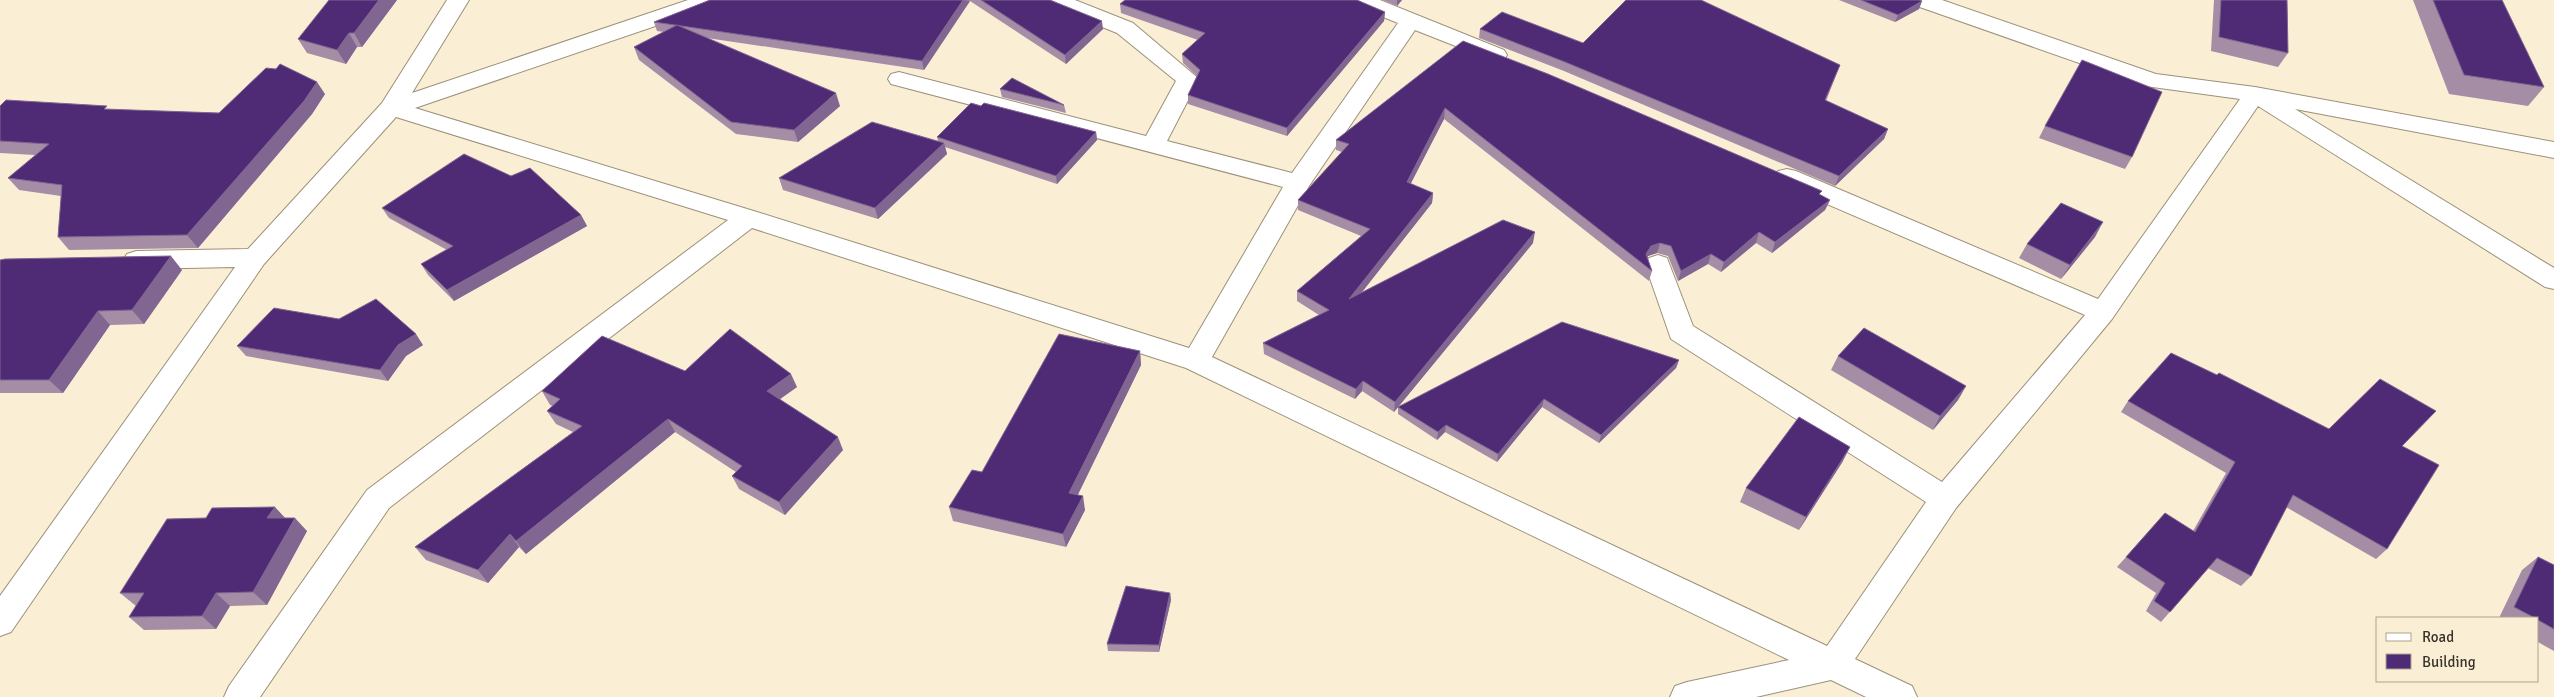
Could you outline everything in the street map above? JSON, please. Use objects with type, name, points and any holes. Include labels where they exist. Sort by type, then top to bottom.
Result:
[{"type":"street","points":[[0,622],[255,258],[391,108],[458,0]]},
{"type":"street","points":[[391,108],[709,0]]},
{"type":"street","points":[[1056,0],[1125,28],[1188,79],[1153,145]]},
{"type":"street","points":[[1361,0],[1410,22],[1518,64]]},
{"type":"street","points":[[1922,0],[1960,6],[2154,81],[2255,94],[2554,150]]},
{"type":"street","points":[[1196,361],[1298,183],[1410,22]]},
{"type":"street","points":[[899,79],[1298,183]]},
{"type":"street","points":[[2255,94],[2554,280]]},
{"type":"street","points":[[1687,697],[1833,664],[1945,499],[2103,312],[2255,94]]},
{"type":"street","points":[[391,108],[748,218],[1196,361],[1900,697]]},
{"type":"street","points":[[1765,168],[2103,312]]},
{"type":"street","points":[[241,697],[378,499],[748,218]]},
{"type":"street","points":[[108,260],[255,258]]},
{"type":"street","points":[[1658,264],[1681,332],[1945,499]]},
{"type":"building","points":[[329,0],[379,0],[354,33],[349,33],[337,50],[298,39]]},
{"type":"building","points":[[710,0],[963,0],[922,61],[654,22]]},
{"type":"building","points":[[981,0],[1050,0],[1102,21],[1065,55]]},
{"type":"building","points":[[1125,0],[1357,0],[1385,12],[1287,128],[1188,95],[1200,70],[1182,54],[1205,33],[1120,4]]},
{"type":"building","points":[[1626,0],[1701,0],[1840,65],[1825,100],[1888,129],[1839,176],[1565,62],[1480,29],[1502,12],[1583,43]]},
{"type":"building","points":[[1861,0],[1919,0],[1922,1],[1898,15]]},
{"type":"building","points":[[2221,0],[2287,0],[2288,53],[2219,37]]},
{"type":"building","points":[[2433,0],[2502,0],[2544,87],[2464,75]]},
{"type":"building","points":[[677,25],[836,93],[794,130],[731,122],[634,47]]},
{"type":"building","points":[[1463,41],[1548,74],[1822,191],[1819,194],[1830,200],[1775,242],[1759,232],[1724,262],[1711,254],[1681,271],[1671,246],[1660,243],[1651,246],[1646,254],[1652,271],[1445,108],[1407,182],[1433,193],[1349,299],[1503,220],[1535,232],[1395,402],[1363,381],[1356,389],[1263,343],[1329,310],[1297,291],[1370,229],[1298,200],[1349,144],[1336,140]]},
{"type":"building","points":[[2082,60],[2162,92],[2132,157],[2045,126]]},
{"type":"building","points":[[280,64],[317,82],[304,101],[187,235],[58,237],[62,185],[8,178],[49,144],[0,141],[0,106],[6,100],[107,106],[104,109],[219,113],[266,68],[276,69]]},
{"type":"building","points":[[1012,78],[1064,105],[1000,89]]},
{"type":"building","points":[[971,103],[981,106],[984,103],[1096,132],[1056,176],[937,137]]},
{"type":"building","points":[[872,122],[944,143],[875,208],[779,178]]},
{"type":"building","points":[[464,154],[511,176],[530,168],[581,215],[447,290],[421,264],[453,246],[382,208]]},
{"type":"building","points":[[2061,203],[2103,222],[2070,265],[2027,244]]},
{"type":"building","points":[[171,256],[132,310],[98,311],[49,380],[0,380],[0,260]]},
{"type":"building","points":[[376,299],[416,334],[398,345],[380,370],[237,346],[274,308],[339,319]]},
{"type":"building","points":[[1562,322],[1679,360],[1601,435],[1544,399],[1498,454],[1446,425],[1438,432],[1398,407]]},
{"type":"building","points":[[1864,328],[1966,386],[1940,416],[1838,356]]},
{"type":"building","points":[[730,329],[791,374],[767,391],[838,437],[779,502],[732,476],[742,466],[668,419],[516,541],[510,534],[478,570],[415,547],[582,426],[547,411],[560,399],[542,391],[602,336],[685,371]]},
{"type":"building","points":[[1059,334],[1140,351],[1069,493],[1083,496],[1063,534],[949,507],[972,470],[982,472]]},
{"type":"building","points":[[2171,353],[2217,375],[2219,373],[2329,429],[2380,379],[2436,411],[2402,446],[2439,465],[2387,549],[2293,495],[2251,576],[2217,558],[2170,612],[2154,601],[2165,583],[2126,557],[2165,513],[2195,532],[2235,462],[2128,401]]},
{"type":"building","points":[[1799,417],[1850,447],[1806,517],[1746,488]]},
{"type":"building","points":[[275,507],[267,518],[295,518],[253,592],[216,593],[202,616],[129,617],[144,593],[120,593],[167,519],[206,518],[212,508]]},
{"type":"building","points":[[2538,557],[2554,565],[2554,629],[2539,621],[2539,617],[2533,617],[2514,607]]},
{"type":"building","points":[[1126,586],[1170,593],[1159,645],[1107,644]]}]
